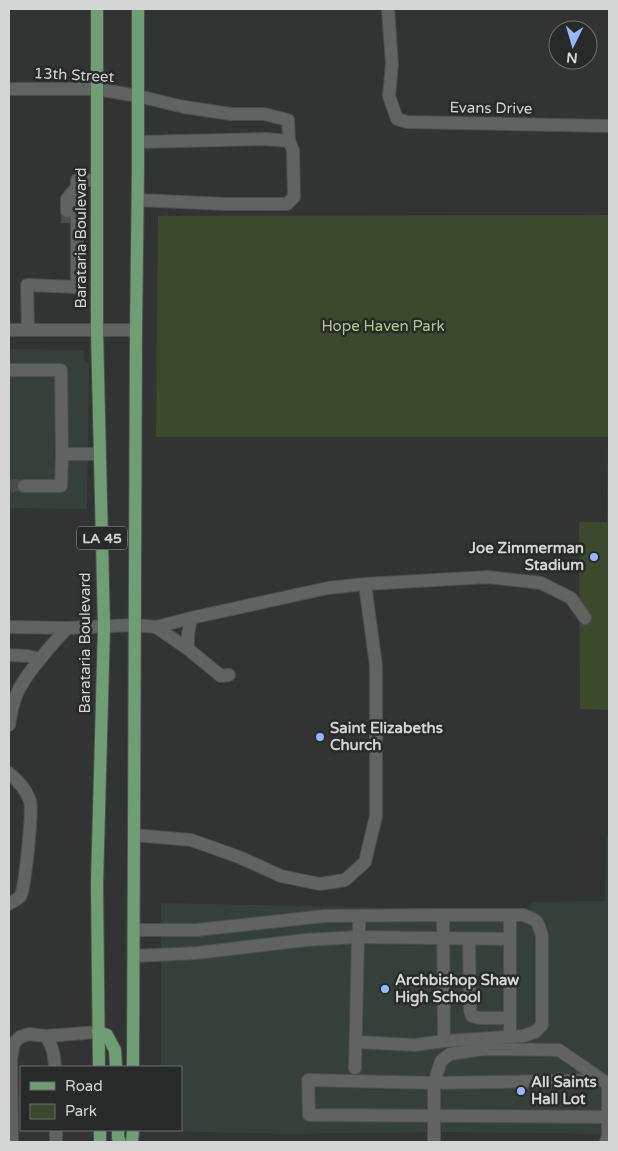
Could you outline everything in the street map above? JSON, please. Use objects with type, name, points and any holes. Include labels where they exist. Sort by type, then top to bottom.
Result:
[{"type":"main road","name":"Barataria Boulevard","points":[[96,9],[97,330],[104,627],[97,884],[99,1066]]},
{"type":"main road","name":"LA 45","points":[[133,1066],[138,9]]},
{"type":"main road","points":[[98,1032],[107,1035],[115,1050],[116,1066]]},
{"type":"street","name":"Evans Drive","points":[[388,9],[392,64],[389,96],[396,119],[407,122],[609,126]]},
{"type":"street","name":"13th Street","points":[[9,89],[97,89],[231,114],[264,114],[288,120],[289,141]]},
{"type":"street","points":[[138,142],[265,139],[289,141],[293,150],[294,197],[287,204],[226,204],[138,200]]},
{"type":"street","points":[[28,330],[27,285],[77,287],[77,180],[97,180]]},
{"type":"street","points":[[67,211],[67,199],[77,187]]},
{"type":"street","points":[[67,226],[77,242]]},
{"type":"street","points":[[9,330],[136,330]]},
{"type":"street","points":[[9,370],[61,370],[61,486],[24,486]]},
{"type":"street","points":[[62,454],[100,454]]},
{"type":"street","points":[[9,627],[67,628],[135,625],[156,627],[328,588],[488,577],[541,583],[571,598],[585,618]]},
{"type":"street","points":[[134,835],[191,840],[239,857],[281,876],[320,884],[345,880],[365,862],[376,816],[376,666],[365,584]]},
{"type":"street","points":[[188,649],[191,618]]},
{"type":"street","points":[[156,627],[188,649],[221,676],[229,675]]},
{"type":"street","points":[[9,725],[10,705],[21,684],[67,628]]},
{"type":"street","points":[[9,655],[40,659]]},
{"type":"street","points":[[9,773],[25,790],[31,804],[27,864],[23,888],[20,897],[9,904]]},
{"type":"street","points":[[443,915],[444,1041]]},
{"type":"street","points":[[510,915],[510,1037]]},
{"type":"street","points":[[134,930],[196,930],[325,916],[522,915],[533,918],[539,923],[542,936],[542,1025],[535,1032],[523,1036],[415,1044],[356,1042]]},
{"type":"street","points":[[355,1068],[360,916]]},
{"type":"street","points":[[134,956],[197,953],[305,940],[358,937],[510,939]]},
{"type":"street","points":[[469,939],[470,1011],[472,1016],[479,1018],[510,1018]]},
{"type":"street","points":[[12,1142],[11,1058],[14,1044],[20,1037],[29,1034],[46,1036],[98,1032]]},
{"type":"street","points":[[46,1036],[54,1050],[55,1066]]},
{"type":"street","points":[[434,1142],[434,1083],[441,1061],[450,1054],[484,1049],[559,1050],[608,1084],[607,1139]]},
{"type":"street","points":[[602,1080],[434,1083],[308,1080],[309,1115],[608,1117]]},
{"type":"street","points":[[12,1116],[20,1124]]},
{"type":"shaded area","points":[[9,349],[84,350],[84,360],[89,365],[87,509],[9,508]]},
{"type":"shaded area","name":"Archbishop Shaw High School","points":[[609,832],[609,1136],[599,1134],[443,1132],[290,1134],[160,1131],[182,1131],[182,1066],[161,1066],[161,903],[526,911],[532,902],[605,901],[606,838]]},
{"type":"green space","name":"Hope Haven Park","points":[[609,215],[609,710],[580,709],[579,522],[607,522],[608,437],[156,437],[158,216]]},
{"type":"tunnel","points":[[67,211],[67,226]]},
{"type":"tunnel","points":[[9,488],[14,485],[24,486]]},
{"type":"place","name":"Joe Zimmerman Stadium","points":[[594,557]]},
{"type":"place","name":"Saint Elizabeths Church","points":[[320,737]]},
{"type":"place","name":"Archbishop Shaw High School","points":[[385,989]]},
{"type":"place","name":"All Saints Hall Lot","points":[[521,1091]]}]
